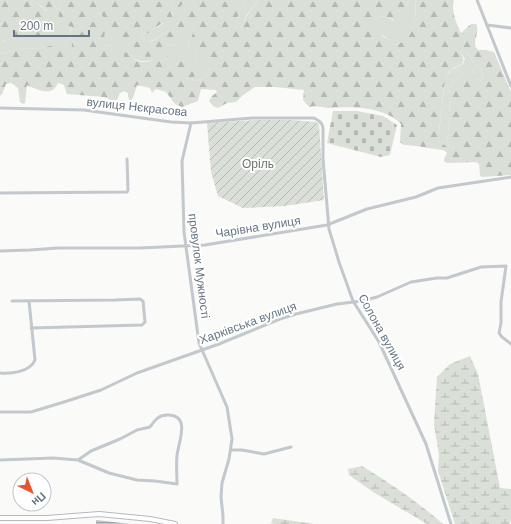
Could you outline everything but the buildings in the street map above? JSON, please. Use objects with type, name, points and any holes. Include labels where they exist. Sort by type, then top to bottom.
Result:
[{"type":"main road","points":[[0,518],[47,518],[106,514],[150,519],[175,524]]},
{"type":"street","points":[[477,0],[511,86]]},
{"type":"street","points":[[487,25],[511,28]]},
{"type":"street","name":"вулиця Нєкрасова","points":[[0,108],[84,110],[171,122],[191,123],[252,118],[314,118],[319,120]]},
{"type":"street","name":"Солона вулиця","points":[[319,120],[323,128],[323,159],[329,224],[353,301],[379,342],[416,421],[426,444],[450,524]]},
{"type":"street","name":"провулок Мужності","points":[[191,123],[182,161],[184,232],[199,343],[227,407],[232,439],[231,450],[220,497],[223,524]]},
{"type":"street","points":[[0,193],[126,192],[128,190],[127,159]]},
{"type":"street","name":"Чарівна вулиця","points":[[0,251],[58,248],[104,249],[186,247],[205,245],[329,224],[367,209],[416,197],[438,188],[511,177]]},
{"type":"street","name":"Харківська вулиця","points":[[0,411],[31,412],[102,390],[137,373],[203,350],[280,319],[353,301],[362,301],[377,297],[411,282],[447,278],[481,267],[506,266],[501,302],[500,333],[502,337],[511,344]]},
{"type":"street","points":[[12,301],[115,300],[140,298],[143,300],[145,320],[142,325],[32,328]]},
{"type":"street","points":[[0,373],[12,373],[28,368],[34,363],[35,355],[29,301]]},
{"type":"street","points":[[0,460],[53,458],[78,460],[109,473],[138,480],[177,484],[177,456],[182,424],[179,418],[175,415],[163,415],[158,417],[150,427],[137,430],[91,451],[78,460]]},
{"type":"street","points":[[231,450],[242,450],[264,454],[291,448]]},
{"type":"green space","points":[[0,0],[53,0],[57,10],[55,13],[48,12],[38,3],[32,1],[31,4],[49,18],[55,27],[45,38],[39,39],[21,35],[0,42]]},
{"type":"green space","points":[[53,0],[59,0],[60,20],[72,26],[70,36],[72,50],[60,42],[56,49],[49,46],[42,48],[20,49],[0,54],[0,42],[5,40],[22,35],[39,39],[53,22],[31,4],[32,1],[35,1],[46,11],[57,10]]},
{"type":"green space","points":[[59,0],[165,0],[172,15],[173,21],[169,24],[163,23],[151,32],[142,34],[141,36],[145,40],[151,42],[166,32],[175,30],[178,26],[178,18],[182,19],[187,29],[187,35],[182,33],[180,34],[180,40],[177,44],[166,46],[157,56],[146,57],[138,54],[129,44],[113,34],[104,17],[99,13],[93,14],[93,22],[105,31],[103,45],[114,48],[119,61],[124,59],[124,53],[127,52],[133,58],[144,62],[164,57],[174,58],[184,63],[196,74],[192,80],[196,81],[206,77],[209,71],[206,61],[199,64],[197,63],[195,55],[188,47],[195,27],[187,16],[191,11],[197,11],[199,9],[193,0],[245,0],[238,15],[235,29],[239,29],[257,2],[256,0],[409,0],[406,6],[405,18],[394,19],[379,16],[375,20],[375,26],[380,29],[383,37],[390,40],[392,45],[401,43],[411,32],[414,24],[416,0],[454,0],[454,13],[461,33],[471,24],[476,24],[476,47],[478,50],[494,52],[511,92],[511,175],[482,177],[480,175],[479,164],[476,162],[447,163],[444,161],[447,153],[444,150],[404,145],[400,142],[401,124],[386,114],[368,109],[348,107],[309,107],[303,100],[304,90],[275,87],[255,87],[236,102],[227,103],[218,108],[213,106],[209,101],[217,92],[216,90],[201,89],[198,101],[182,107],[175,104],[166,92],[156,89],[152,93],[150,88],[137,85],[131,101],[129,100],[128,93],[125,91],[120,93],[117,100],[111,100],[104,97],[67,94],[64,85],[58,83],[51,91],[40,90],[27,85],[25,103],[23,104],[20,102],[18,88],[11,83],[6,84],[0,96],[0,54],[20,49],[42,48],[49,46],[56,49],[60,41],[72,50],[70,34],[72,27],[59,20]],"holes":[[[462,50],[466,52],[477,66],[481,68],[483,77],[480,81],[477,80],[472,69],[469,69],[453,83],[450,88],[450,115],[447,141],[449,146],[454,149],[451,152],[439,141],[444,86],[449,72],[462,64],[463,57],[460,51]]]},
{"type":"green space","points":[[165,0],[171,0],[175,10],[179,8],[186,0],[193,0],[199,9],[197,11],[191,11],[195,27],[188,47],[195,55],[197,63],[206,60],[209,71],[206,77],[196,81],[192,80],[196,74],[165,57],[150,61],[140,61],[127,52],[124,53],[124,59],[119,62],[111,46],[103,45],[103,29],[97,27],[93,22],[93,14],[98,13],[103,16],[113,33],[127,42],[138,54],[177,44],[180,34],[182,33],[178,19],[178,28],[166,32],[150,42],[141,36],[142,34],[158,27],[173,15],[167,8]]},
{"type":"green space","points":[[171,0],[186,0],[179,8],[175,10]]},
{"type":"green space","points":[[245,0],[256,0],[257,2],[246,16],[243,25],[239,29],[235,29],[238,15]]},
{"type":"green space","points":[[409,0],[416,0],[413,28],[405,40],[401,43],[392,45],[390,40],[384,37],[375,26],[375,20],[379,16],[393,20],[406,6]]},
{"type":"green space","points":[[462,50],[468,54],[475,64],[481,68],[483,77],[480,81],[477,80],[472,69],[469,69],[453,83],[450,88],[450,115],[447,141],[449,146],[454,149],[451,153],[446,146],[439,141],[439,133],[445,79],[451,70],[463,64],[465,59],[460,51]]},
{"type":"green space","points":[[333,111],[357,111],[383,116],[397,125],[390,155],[381,157],[327,143]]},
{"type":"green space","name":"Оріль","points":[[256,120],[291,120],[316,122],[319,124],[324,200],[285,206],[243,208],[218,196],[211,172],[207,123]]},
{"type":"green space","points":[[470,356],[478,374],[500,488],[511,489],[511,521],[509,524],[455,524],[438,471],[439,455],[434,424],[437,377],[450,364]]},
{"type":"green space","points":[[362,466],[404,493],[443,524],[427,524],[373,492],[349,475],[348,469]]},
{"type":"green space","points":[[273,518],[314,524],[274,524],[271,523]]},
{"type":"shaded area","points":[[96,520],[131,524],[96,524]]}]
